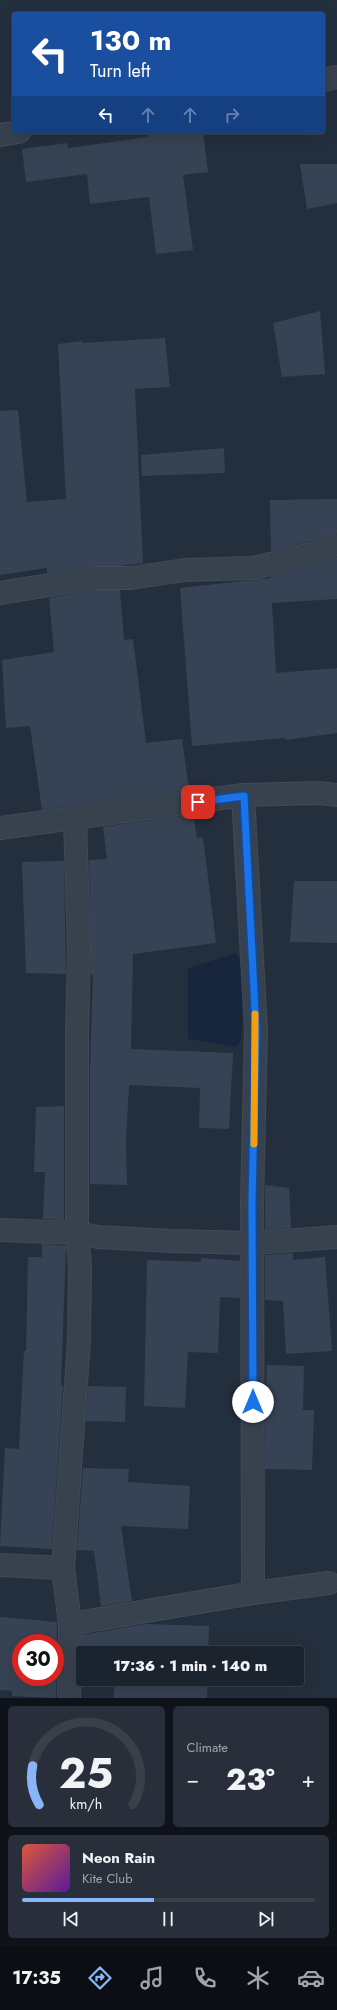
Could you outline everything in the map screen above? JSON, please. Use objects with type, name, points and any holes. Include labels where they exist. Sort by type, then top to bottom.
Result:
[{"type":"street","points":[[325,80],[337,77]]},
{"type":"street","points":[[0,135],[12,133]]},
{"type":"street","points":[[0,594],[94,578],[131,578],[185,570],[253,568],[315,553],[337,543]]},
{"type":"street","points":[[0,828],[244,796],[319,793],[337,795]]},
{"type":"street","points":[[244,796],[256,1030],[252,1202],[252,1593]]},
{"type":"street","points":[[69,1698],[70,1624],[64,1568],[79,1341],[80,1266],[77,1233],[77,1034],[79,950],[75,819]]},
{"type":"street","points":[[0,1230],[77,1233],[98,1237],[165,1241],[253,1243],[337,1237]]},
{"type":"street","points":[[0,1565],[64,1568]]},
{"type":"street","points":[[70,1624],[252,1593],[329,1583]]},
{"type":"water","points":[[236,953],[241,961],[244,982],[244,1007],[241,1041],[236,1047],[188,1039],[188,968]]},
{"type":"building","points":[[148,134],[203,134],[208,172],[183,175],[193,250],[156,254],[149,197],[90,204],[87,174],[26,182],[22,149],[67,143],[68,148],[149,137]]},
{"type":"building","points":[[300,164],[337,164],[337,203],[307,209]]},
{"type":"building","points":[[320,311],[325,374],[282,377],[273,323]]},
{"type":"building","points":[[165,338],[170,387],[135,389],[143,563],[121,566],[92,566],[47,573],[47,568],[0,575],[0,411],[18,410],[27,502],[66,499],[58,344],[82,341],[82,343]]},
{"type":"building","points":[[224,448],[225,473],[142,476],[141,455]]},
{"type":"building","points":[[337,499],[337,531],[311,541],[271,551],[270,500]]},
{"type":"building","points":[[337,557],[337,599],[272,603],[276,673],[337,668],[337,733],[285,740],[285,738],[192,746],[180,588],[271,578],[271,576],[318,565]]},
{"type":"building","points":[[95,590],[120,590],[124,640],[133,639],[146,743],[182,739],[189,790],[42,810],[30,726],[6,728],[2,660],[54,652],[49,598]]},
{"type":"building","points":[[193,814],[197,838],[203,837],[216,943],[133,954],[131,1049],[233,1053],[229,1129],[199,1128],[200,1088],[129,1085],[126,1139],[127,1185],[90,1184],[90,1069],[93,975],[91,975],[89,860],[107,859],[103,827]]},
{"type":"building","points":[[64,861],[66,974],[26,973],[22,862]]},
{"type":"building","points":[[294,881],[337,881],[337,943],[290,942]]},
{"type":"building","points":[[64,1106],[64,1220],[43,1219],[45,1172],[34,1172],[36,1107]]},
{"type":"building","points":[[265,1185],[289,1188],[291,1228],[265,1230]]},
{"type":"building","points":[[42,1244],[66,1246],[61,1385],[63,1385],[52,1549],[0,1546],[5,1448],[19,1449],[24,1351],[26,1351],[28,1257],[42,1257]]},
{"type":"building","points":[[293,1253],[293,1260],[325,1257],[332,1351],[286,1354],[283,1301],[265,1300],[265,1255]]},
{"type":"building","points":[[201,1258],[240,1261],[240,1298],[220,1297],[218,1353],[188,1352],[185,1408],[144,1406],[147,1260],[201,1262]]},
{"type":"building","points":[[267,1365],[304,1366],[303,1410],[314,1410],[312,1470],[265,1469]]},
{"type":"building","points":[[88,1386],[126,1387],[125,1422],[86,1421]]},
{"type":"building","points":[[83,1468],[129,1469],[128,1482],[190,1486],[188,1529],[121,1526],[132,1601],[101,1606],[94,1551],[77,1550]]},
{"type":"building","points":[[0,1617],[57,1622],[57,1634],[12,1634],[12,1686],[56,1686],[56,1698],[12,1696],[12,1691],[0,1690]]},
{"type":"building","points":[[146,1624],[209,1626],[208,1646],[82,1646],[82,1635]]},
{"type":"building","points":[[114,1686],[208,1686],[207,1698],[114,1698]]},
{"type":"slow traffic","points":[[254,1144],[255,1014]]},
{"type":"route","points":[[198,802],[244,796],[256,1030],[252,1202],[253,1402]]}]
